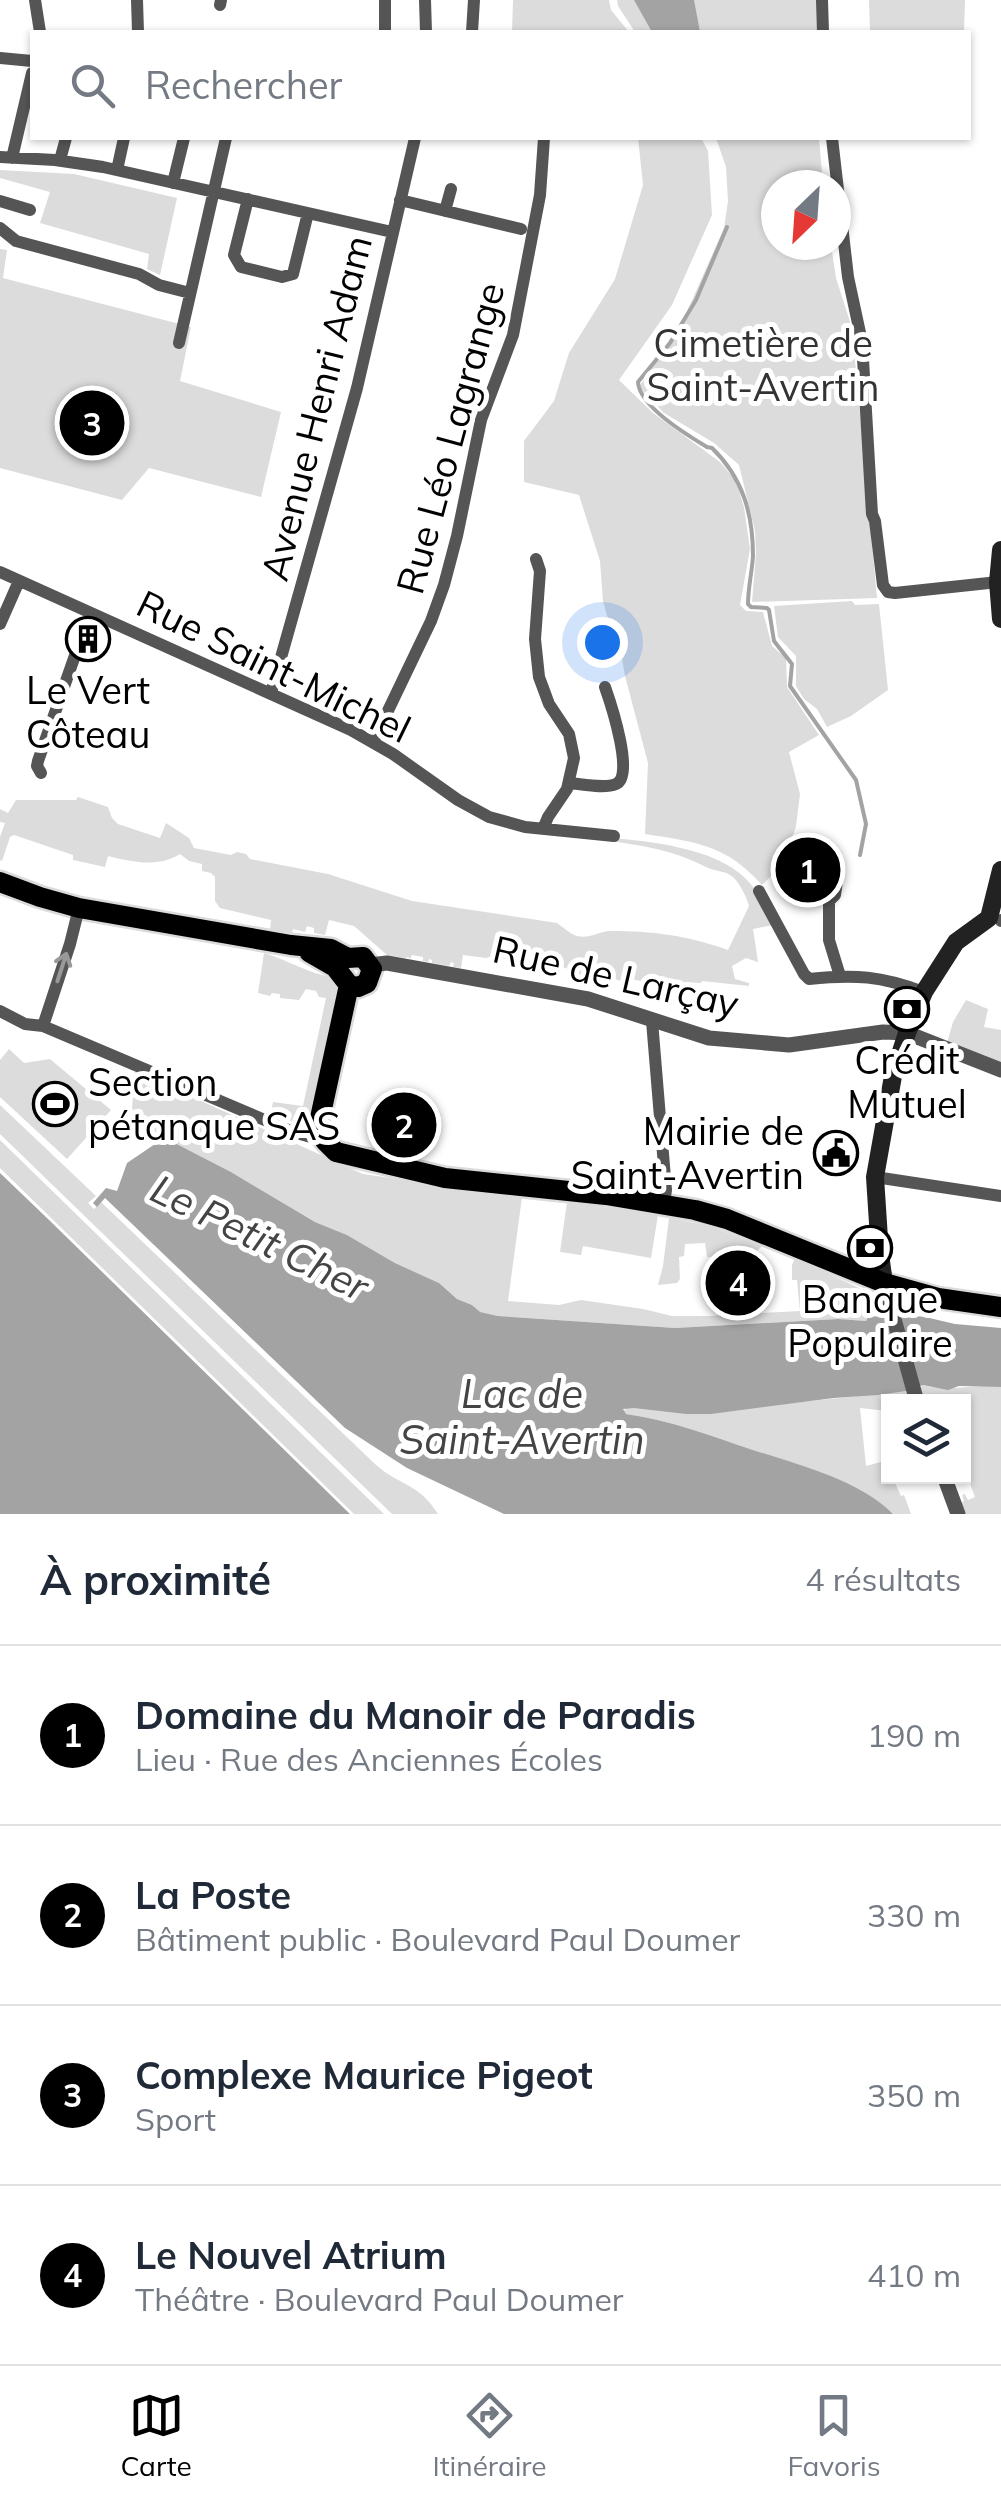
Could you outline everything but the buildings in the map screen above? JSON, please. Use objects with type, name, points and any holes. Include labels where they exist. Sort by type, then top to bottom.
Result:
[{"type":"main road","points":[[1001,550],[1001,619]]},
{"type":"main road","points":[[884,1284],[875,1177],[894,1076],[924,992],[956,942],[998,920],[1001,870]]},
{"type":"main road","points":[[0,882],[79,908],[294,946],[350,975]]},
{"type":"main road","points":[[370,965],[363,957],[350,975],[320,1118],[325,1141],[336,1152],[445,1178],[664,1204],[727,1218],[884,1284],[951,1301],[1001,1307]]},
{"type":"main road","points":[[350,975],[332,1125],[334,1135],[344,1147],[366,1159]]},
{"type":"street","points":[[34,0],[40,30]]},
{"type":"street","points":[[137,0],[138,30]]},
{"type":"street","points":[[385,0],[385,30]]},
{"type":"street","points":[[425,0],[426,30]]},
{"type":"street","points":[[472,30],[474,0]]},
{"type":"street","points":[[822,0],[823,30]]},
{"type":"street","points":[[0,58],[30,61]]},
{"type":"street","points":[[30,80],[6,158],[60,160],[117,170],[392,232]]},
{"type":"street","points":[[60,160],[65,140]]},
{"type":"street","points":[[117,170],[124,140]]},
{"type":"street","points":[[174,183],[184,140]]},
{"type":"street","points":[[179,343],[226,140]]},
{"type":"street","name":"Avenue Henri Adam","points":[[272,693],[358,388],[415,140]]},
{"type":"street","name":"Rue Léo Lagrange","points":[[373,742],[432,621],[444,585],[481,420],[517,319],[540,194],[544,140]]},
{"type":"street","points":[[832,140],[848,276],[862,342],[871,500],[883,586],[888,592],[998,582]]},
{"type":"street","points":[[446,211],[451,189]]},
{"type":"street","points":[[248,200],[234,256],[236,262],[241,268],[282,277],[293,274],[308,213]]},
{"type":"street","points":[[400,200],[521,229]]},
{"type":"street","points":[[0,201],[30,210]]},
{"type":"street","points":[[0,228],[16,241],[139,274],[190,293]]},
{"type":"street","points":[[536,559],[540,571],[536,664],[545,696],[572,741],[574,758],[569,783],[543,829]]},
{"type":"street","name":"Rue Saint-Michel","points":[[0,572],[373,742],[470,808],[507,822],[614,836]]},
{"type":"street","points":[[0,624],[19,581]]},
{"type":"street","points":[[41,774],[38,761],[79,644]]},
{"type":"street","points":[[569,783],[608,786],[623,780],[625,766],[605,687]]},
{"type":"street","points":[[840,867],[836,895],[828,901],[830,940],[840,976]]},
{"type":"street","points":[[759,891],[809,980],[862,976],[924,992]]},
{"type":"street","points":[[43,1026],[79,908]]},
{"type":"street","name":"Rue de Larçay","points":[[370,965],[387,963],[588,999],[710,1038],[789,1045],[884,1032],[907,1033]]},
{"type":"street","points":[[0,1011],[293,1132],[325,1141]]},
{"type":"street","points":[[652,1021],[664,1204]]},
{"type":"street","points":[[907,1033],[1001,1070]]},
{"type":"street","points":[[293,1132],[304,1130],[320,1118]]},
{"type":"street","points":[[875,1177],[1001,1196]]},
{"type":"street","points":[[884,1284],[915,1394]]},
{"type":"street","points":[[947,1484],[958,1514]]},
{"type":"green space","points":[[513,0],[609,0],[611,10],[627,30],[512,30]]},
{"type":"green space","points":[[617,0],[818,0],[820,30],[634,30]]},
{"type":"green space","points":[[869,0],[965,0],[964,30],[870,30]]},
{"type":"green space","points":[[638,140],[702,140],[708,151],[712,215],[672,305],[619,380],[653,413],[720,462],[736,481],[750,549],[740,605],[746,611],[763,612],[772,646],[786,658],[787,687],[819,735],[789,752],[800,794],[796,826],[784,863],[762,885],[723,853],[695,843],[645,834],[648,763],[618,634],[603,601],[600,561],[579,495],[524,482],[524,441],[554,401],[569,353],[615,279],[643,185]]},
{"type":"green space","name":"Cimetière de Saint-Avertin","points":[[717,140],[819,140],[822,170],[761,170],[761,260],[833,260],[852,328],[877,598],[752,602],[755,531],[739,465],[714,443],[664,413],[639,387],[685,316],[724,228],[728,201],[726,167]]},
{"type":"green space","points":[[0,170],[74,174],[177,198],[160,275],[147,269],[149,254],[40,223],[50,192],[0,178]]},
{"type":"green space","points":[[0,249],[7,250],[3,278],[191,327],[180,381],[281,412],[261,497],[149,468],[122,500],[0,468]]},
{"type":"green space","points":[[852,601],[855,605],[879,604],[888,690],[851,716],[827,727],[796,686],[796,656],[778,637],[774,606]]},
{"type":"green space","points":[[78,797],[108,807],[118,824],[160,838],[166,823],[189,838],[194,848],[246,854],[250,859],[328,874],[412,901],[557,923],[581,937],[609,931],[655,933],[728,950],[749,906],[734,878],[671,853],[608,841],[610,838],[662,844],[699,853],[732,868],[754,888],[773,925],[753,929],[758,962],[746,958],[732,966],[735,979],[749,986],[685,982],[682,1000],[654,995],[655,984],[622,977],[621,981],[592,972],[589,979],[567,974],[568,969],[543,961],[521,963],[493,956],[463,955],[461,968],[453,967],[451,962],[449,966],[432,963],[412,955],[410,959],[387,955],[354,926],[329,920],[325,935],[314,933],[314,928],[307,926],[305,932],[293,929],[292,933],[282,931],[278,936],[278,931],[270,930],[271,920],[220,908],[215,901],[215,877],[202,871],[202,864],[180,854],[154,862],[108,856],[105,867],[73,860],[73,855],[14,835],[0,860],[0,837],[5,823],[0,822],[0,809],[8,813],[16,800]]},
{"type":"green space","points":[[264,953],[339,983],[309,1118],[300,1125],[271,1112],[273,1102],[303,1106],[326,998],[306,989],[299,1000],[258,993]]},
{"type":"green space","points":[[966,1000],[988,1009],[984,1027],[1001,1030],[1001,1063],[947,1043]]},
{"type":"green space","name":"Section pétanque SAS","points":[[9,1049],[24,1063],[50,1059],[111,1110],[67,1159],[0,1097],[0,1060]]},
{"type":"green space","points":[[135,1071],[363,1174],[522,1197],[508,1301],[559,1305],[581,1300],[672,1316],[800,1311],[797,1280],[792,1280],[795,1258],[870,1293],[878,1300],[881,1313],[866,1321],[838,1319],[675,1328],[479,1312],[439,1283],[315,1222],[231,1172],[131,1120]]},
{"type":"green space","points":[[0,1105],[96,1196],[88,1203],[94,1209],[101,1202],[375,1464],[416,1490],[438,1514],[392,1514],[0,1134]]},
{"type":"green space","points":[[0,1140],[384,1514],[354,1514],[0,1168]]},
{"type":"green space","points":[[567,1202],[658,1215],[651,1258],[583,1246],[581,1255],[560,1252]]},
{"type":"green space","points":[[669,1218],[710,1226],[762,1246],[746,1262],[712,1263],[705,1243],[685,1244],[684,1256],[679,1257],[680,1279],[677,1283],[658,1285]]},
{"type":"green space","points":[[920,1387],[1001,1387],[1001,1514],[965,1514],[960,1503],[964,1501],[962,1495],[968,1500],[975,1497],[970,1484],[971,1394],[922,1394]]},
{"type":"green space","points":[[906,1391],[907,1394],[881,1394],[881,1410],[860,1408],[866,1466],[881,1462],[881,1484],[895,1484],[911,1514],[893,1514],[864,1492],[808,1468],[690,1429],[623,1412],[626,1408],[773,1405]]},
{"type":"water","points":[[634,0],[694,0],[700,30],[651,30]]},
{"type":"water","name":"Lac de Saint-Avertin","points":[[161,1140],[171,1141],[315,1222],[439,1283],[480,1312],[498,1316],[675,1328],[838,1319],[866,1321],[868,1317],[900,1314],[1001,1328],[1001,1387],[959,1386],[948,1390],[923,1385],[878,1395],[711,1414],[623,1409],[626,1414],[690,1429],[828,1475],[864,1492],[893,1514],[504,1514],[407,1468],[345,1428],[105,1198],[97,1207],[93,1203],[106,1188],[117,1191],[127,1163]]},
{"type":"water","points":[[0,1173],[47,1218],[350,1514],[0,1514]]},
{"type":"waterway","points":[[727,227],[696,300],[670,343],[638,382],[646,401],[665,419],[712,448],[739,484],[753,541],[748,604],[769,610],[774,641],[792,664],[790,686],[856,780],[866,824],[860,855]]},
{"type":"place","name":"Complexe Maurice Pigeot","points":[[92,423]]},
{"type":"place","name":"Le Vert Côteau","points":[[88,639]]},
{"type":"place","name":"Domaine du Manoir de Paradis","points":[[808,870]]},
{"type":"place","name":"Crédit Mutuel","points":[[907,1009]]},
{"type":"place","name":"Section pétanque SAS","points":[[55,1104]]},
{"type":"place","name":"La Poste","points":[[404,1125]]},
{"type":"place","name":"Mairie de Saint-Avertin","points":[[836,1153]]},
{"type":"place","name":"Banque Populaire","points":[[870,1248]]},
{"type":"place","name":"Le Nouvel Atrium","points":[[738,1283]]},
{"type":"water label","name":"Le Petit Cher","points":[[260,1237]]}]
